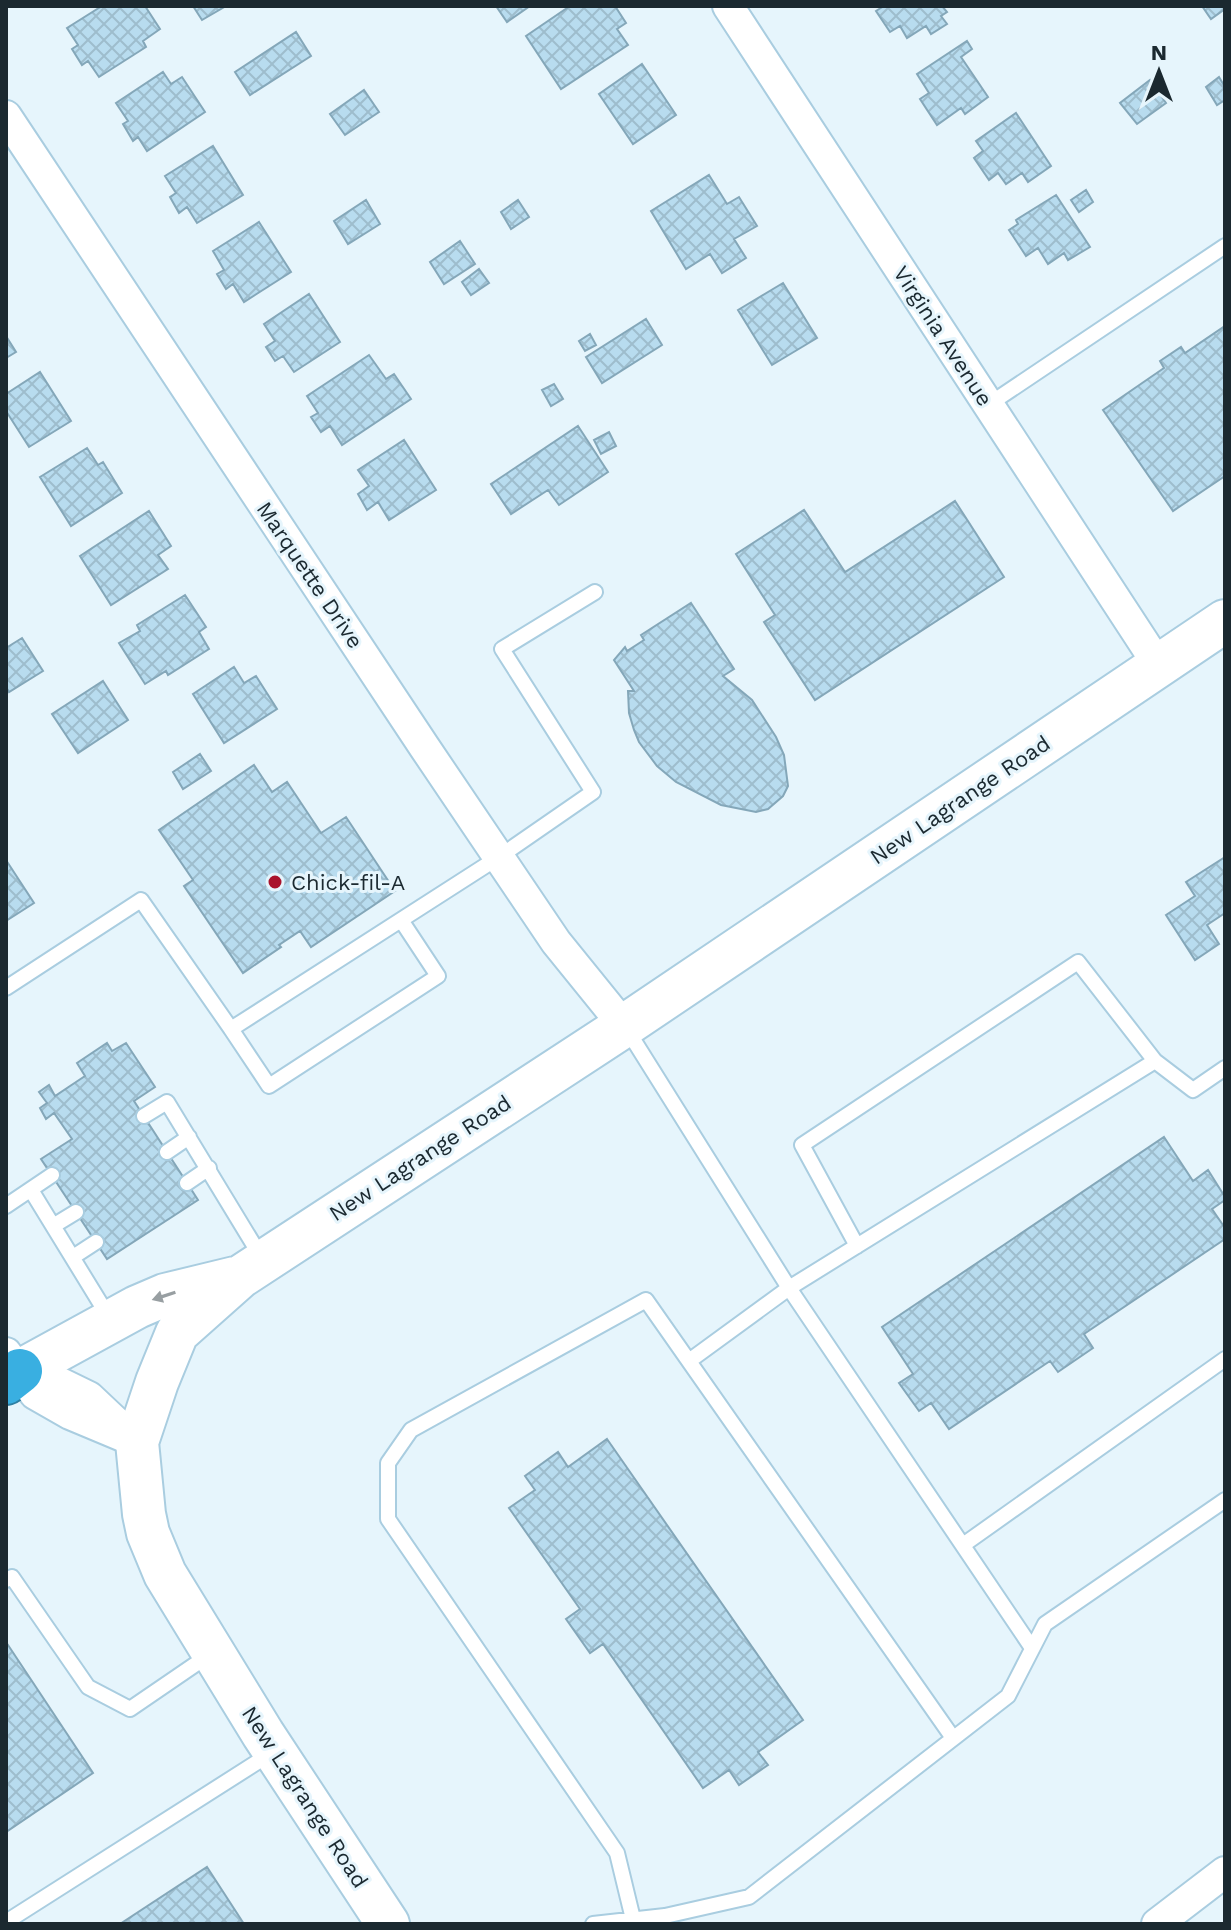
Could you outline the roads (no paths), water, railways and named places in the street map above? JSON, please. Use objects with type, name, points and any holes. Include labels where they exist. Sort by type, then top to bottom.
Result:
[{"type":"main road","name":"New Lagrange Road","points":[[388,1924],[273,1751],[165,1574],[148,1533],[137,1442],[177,1333],[252,1268],[624,1026],[1225,621]]},
{"type":"main road","points":[[11,1369],[165,1295],[252,1268]]},
{"type":"street","name":"Virginia Avenue","points":[[728,6],[1159,666]]},
{"type":"street","name":"Marquette Drive","points":[[6,116],[556,942],[624,1026]]},
{"type":"street","points":[[11,1369],[35,1394],[70,1414],[137,1442]]},
{"type":"street","points":[[1159,1923],[1225,1872]]},
{"type":"lane","points":[[988,405],[1225,246]]},
{"type":"lane","points":[[231,1029],[499,857],[593,792],[502,649],[595,592]]},
{"type":"lane","points":[[6,988],[141,900],[269,1086],[438,976],[401,920]]},
{"type":"lane","points":[[857,1246],[802,1145],[1078,962],[1155,1061],[1193,1090],[1225,1068]]},
{"type":"lane","points":[[624,1026],[789,1288],[1032,1648]]},
{"type":"lane","points":[[689,1361],[789,1288],[1155,1061]]},
{"type":"lane","points":[[144,1116],[167,1102],[209,1168],[252,1268]]},
{"type":"lane","points":[[167,1152],[189,1137]]},
{"type":"lane","points":[[187,1183],[209,1168]]},
{"type":"lane","points":[[6,1206],[52,1175]]},
{"type":"lane","points":[[31,1190],[112,1321]]},
{"type":"lane","points":[[53,1226],[76,1212]]},
{"type":"lane","points":[[73,1257],[96,1242]]},
{"type":"lane","points":[[633,1919],[617,1853],[388,1519],[388,1463],[411,1430],[646,1300],[953,1738]]},
{"type":"lane","points":[[963,1545],[1225,1359]]},
{"type":"lane","points":[[593,1924],[665,1916],[749,1897],[1008,1696],[1045,1624],[1225,1500]]},
{"type":"lane","points":[[6,1580],[12,1577],[88,1687],[130,1709],[213,1653]]},
{"type":"lane","points":[[6,1922],[273,1751]]},
{"type":"place","name":"Chick-fil-A","points":[[275,882]]}]
